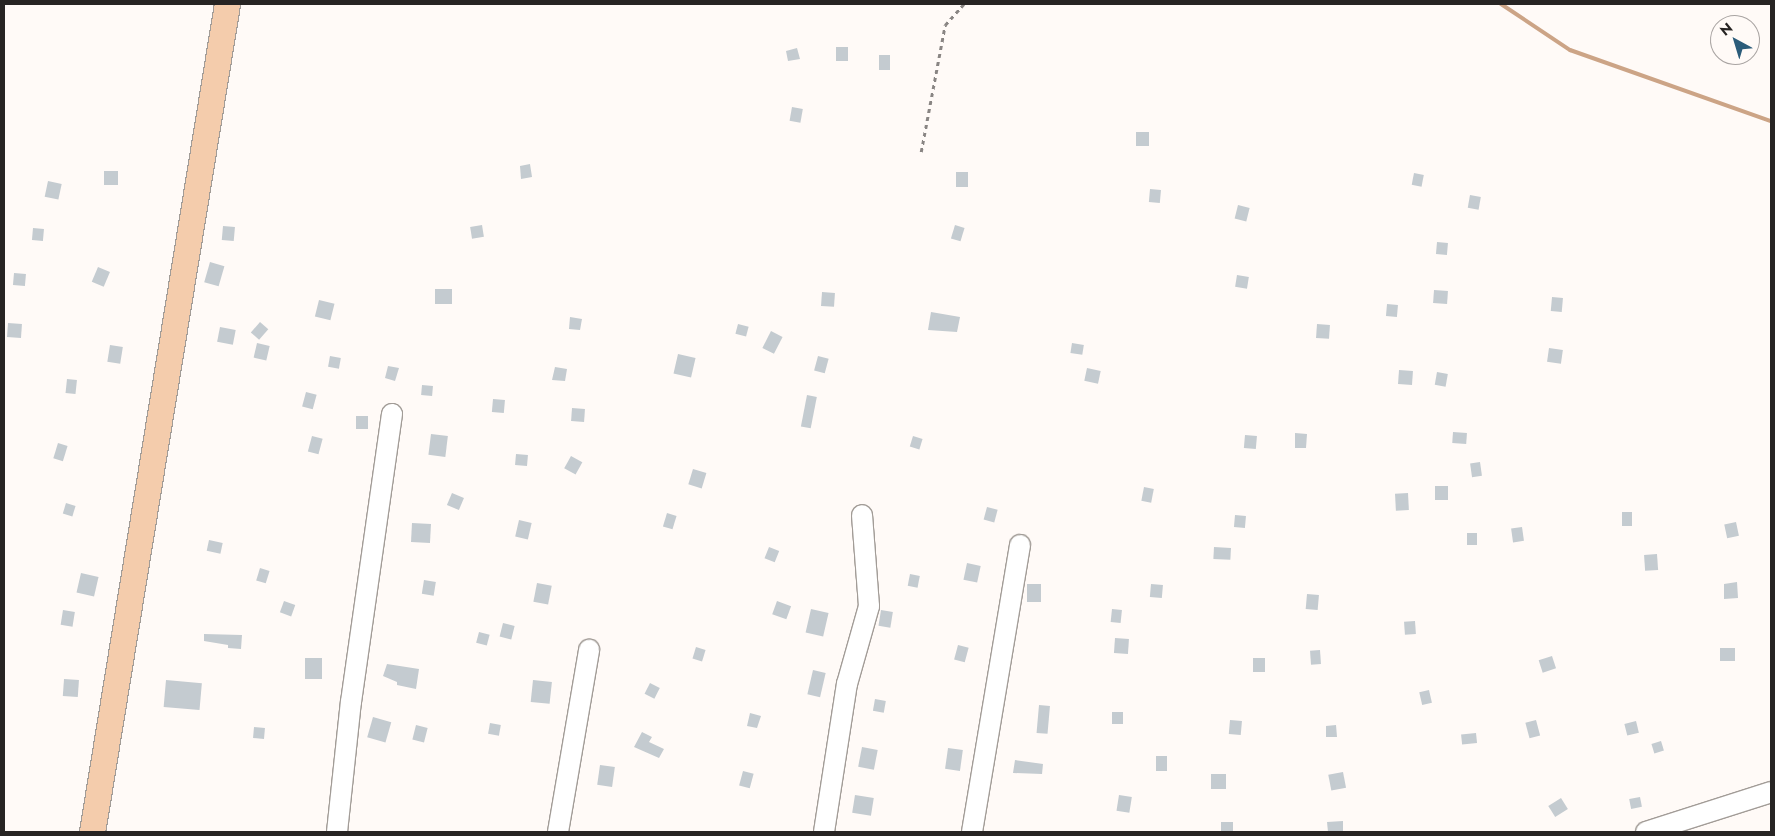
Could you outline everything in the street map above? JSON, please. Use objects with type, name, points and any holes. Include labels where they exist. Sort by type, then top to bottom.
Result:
[{"type":"main road","points":[[92,832],[227,4]]},
{"type":"street","points":[[337,832],[351,702],[392,414]]},
{"type":"street","points":[[824,832],[847,684],[868,606],[862,515]]},
{"type":"street","points":[[972,832],[1020,545]]},
{"type":"street","points":[[558,832],[589,650]]},
{"type":"street","points":[[1646,832],[1771,792]]},
{"type":"path","points":[[921,152],[945,25],[964,4]]},
{"type":"building","points":[[836,47],[848,47],[848,61],[836,61]]},
{"type":"building","points":[[797,48],[800,59],[788,61],[786,51]]},
{"type":"building","points":[[879,55],[890,55],[890,70],[879,70]]},
{"type":"building","points":[[792,107],[803,109],[800,123],[790,121]]},
{"type":"building","points":[[1136,132],[1149,132],[1149,146],[1136,146]]},
{"type":"building","points":[[530,164],[532,177],[521,179],[520,166]]},
{"type":"building","points":[[104,171],[118,171],[118,185],[104,185]]},
{"type":"building","points":[[956,172],[968,172],[968,187],[956,187]]},
{"type":"building","points":[[1414,173],[1424,175],[1422,187],[1412,185]]},
{"type":"building","points":[[48,181],[62,184],[58,200],[45,197]]},
{"type":"building","points":[[1150,189],[1161,190],[1160,203],[1149,202]]},
{"type":"building","points":[[1470,195],[1481,197],[1479,210],[1468,208]]},
{"type":"building","points":[[1238,205],[1250,208],[1246,221],[1235,219]]},
{"type":"building","points":[[482,225],[484,237],[472,239],[470,227]]},
{"type":"building","points":[[955,225],[965,228],[960,241],[951,238]]},
{"type":"building","points":[[223,226],[235,227],[234,241],[222,240]]},
{"type":"building","points":[[33,228],[44,229],[43,241],[32,240]]},
{"type":"building","points":[[1437,242],[1448,243],[1447,255],[1436,254]]},
{"type":"building","points":[[210,262],[224,266],[219,286],[204,282]]},
{"type":"building","points":[[98,267],[110,272],[104,287],[92,282]]},
{"type":"building","points":[[14,273],[26,274],[25,286],[13,285]]},
{"type":"building","points":[[1237,275],[1249,277],[1247,289],[1235,287]]},
{"type":"building","points":[[435,289],[452,289],[452,304],[435,304]]},
{"type":"building","points":[[1434,290],[1448,291],[1447,304],[1433,303]]},
{"type":"building","points":[[822,292],[835,293],[834,307],[821,306]]},
{"type":"building","points":[[1552,297],[1563,298],[1562,312],[1551,311]]},
{"type":"building","points":[[319,300],[335,304],[330,320],[315,316]]},
{"type":"building","points":[[1387,304],[1398,305],[1397,317],[1386,316]]},
{"type":"building","points":[[931,312],[960,317],[957,332],[928,330]]},
{"type":"building","points":[[570,317],[582,319],[580,330],[569,329]]},
{"type":"building","points":[[260,322],[268,329],[259,340],[251,333]]},
{"type":"building","points":[[8,323],[22,324],[21,338],[7,337]]},
{"type":"building","points":[[738,324],[749,327],[746,337],[735,334]]},
{"type":"building","points":[[1317,324],[1330,325],[1329,339],[1316,338]]},
{"type":"building","points":[[220,327],[236,330],[233,345],[217,342]]},
{"type":"building","points":[[771,331],[783,337],[774,354],[762,348]]},
{"type":"building","points":[[257,343],[270,346],[266,361],[254,358]]},
{"type":"building","points":[[1072,343],[1084,345],[1082,355],[1070,353]]},
{"type":"building","points":[[110,345],[123,347],[120,364],[107,362]]},
{"type":"building","points":[[1549,348],[1563,350],[1561,364],[1547,362]]},
{"type":"building","points":[[678,354],[696,358],[691,378],[674,373]]},
{"type":"building","points":[[330,356],[341,358],[339,369],[328,367]]},
{"type":"building","points":[[818,356],[829,359],[825,373],[814,370]]},
{"type":"building","points":[[388,366],[399,368],[395,381],[385,378]]},
{"type":"building","points":[[555,367],[567,369],[565,381],[552,380]]},
{"type":"building","points":[[1087,368],[1101,371],[1098,384],[1084,381]]},
{"type":"building","points":[[1399,370],[1413,371],[1412,385],[1398,384]]},
{"type":"building","points":[[1437,372],[1448,374],[1446,387],[1435,385]]},
{"type":"building","points":[[67,379],[77,380],[75,394],[66,393]]},
{"type":"building","points":[[422,385],[433,386],[432,396],[421,395]]},
{"type":"building","points":[[306,392],[317,395],[313,409],[302,406]]},
{"type":"building","points":[[807,395],[817,397],[811,428],[801,426]]},
{"type":"building","points":[[493,399],[505,400],[504,413],[492,412]]},
{"type":"building","points":[[572,408],[585,409],[584,422],[571,421]]},
{"type":"building","points":[[356,416],[368,416],[368,429],[356,429]]},
{"type":"building","points":[[1453,432],[1467,433],[1466,444],[1452,443]]},
{"type":"building","points":[[1295,433],[1307,434],[1306,448],[1295,448]]},
{"type":"building","points":[[431,434],[448,436],[445,457],[428,455]]},
{"type":"building","points":[[1245,435],[1257,436],[1256,449],[1244,448]]},
{"type":"building","points":[[312,436],[323,439],[318,454],[308,451]]},
{"type":"building","points":[[913,436],[923,439],[919,449],[910,447]]},
{"type":"building","points":[[58,443],[68,446],[63,461],[53,458]]},
{"type":"building","points":[[516,454],[528,455],[527,466],[515,465]]},
{"type":"building","points":[[571,456],[582,462],[576,475],[564,468]]},
{"type":"building","points":[[1480,462],[1482,476],[1472,477],[1470,463]]},
{"type":"building","points":[[693,469],[706,473],[702,488],[688,484]]},
{"type":"building","points":[[1435,486],[1448,486],[1448,500],[1435,500]]},
{"type":"building","points":[[1144,487],[1154,489],[1151,503],[1141,501]]},
{"type":"building","points":[[452,493],[464,498],[459,510],[447,505]]},
{"type":"building","points":[[1408,493],[1409,510],[1396,511],[1395,494]]},
{"type":"building","points":[[66,503],[76,506],[72,516],[63,514]]},
{"type":"building","points":[[987,507],[998,510],[994,522],[984,520]]},
{"type":"building","points":[[1622,512],[1632,512],[1632,526],[1622,526]]},
{"type":"building","points":[[667,513],[677,516],[672,529],[663,526]]},
{"type":"building","points":[[1235,515],[1246,516],[1245,528],[1234,527]]},
{"type":"building","points":[[519,520],[532,523],[528,539],[515,537]]},
{"type":"building","points":[[1736,522],[1739,536],[1727,538],[1724,524]]},
{"type":"building","points":[[412,523],[431,524],[430,543],[411,542]]},
{"type":"building","points":[[1522,527],[1524,541],[1513,542],[1511,529]]},
{"type":"building","points":[[1467,533],[1477,533],[1477,545],[1467,545]]},
{"type":"building","points":[[209,540],[223,543],[220,554],[207,551]]},
{"type":"building","points":[[769,547],[779,551],[775,562],[765,558]]},
{"type":"building","points":[[1214,547],[1231,548],[1230,560],[1213,559]]},
{"type":"building","points":[[1657,554],[1658,570],[1645,571],[1644,555]]},
{"type":"building","points":[[967,563],[981,566],[977,583],[963,580]]},
{"type":"building","points":[[260,568],[270,571],[266,583],[256,580]]},
{"type":"building","points":[[81,573],[99,577],[94,597],[77,592]]},
{"type":"building","points":[[910,574],[920,576],[918,588],[908,586]]},
{"type":"building","points":[[424,580],[436,582],[434,596],[422,594]]},
{"type":"building","points":[[1737,582],[1738,598],[1724,599],[1724,584]]},
{"type":"building","points":[[537,583],[552,586],[548,605],[533,602]]},
{"type":"building","points":[[1027,584],[1041,584],[1041,602],[1027,602]]},
{"type":"building","points":[[1151,584],[1163,585],[1162,598],[1150,597]]},
{"type":"building","points":[[1307,594],[1319,595],[1318,610],[1306,609]]},
{"type":"building","points":[[284,601],[295,605],[291,616],[280,612]]},
{"type":"building","points":[[777,601],[791,606],[786,619],[772,614]]},
{"type":"building","points":[[811,609],[829,613],[823,636],[806,632]]},
{"type":"building","points":[[1112,609],[1122,610],[1121,623],[1111,622]]},
{"type":"building","points":[[63,610],[75,612],[73,627],[61,625]]},
{"type":"building","points":[[881,610],[893,612],[890,628],[878,626]]},
{"type":"building","points":[[1415,621],[1416,634],[1405,635],[1404,622]]},
{"type":"building","points":[[503,623],[515,626],[511,639],[500,637]]},
{"type":"building","points":[[479,632],[490,635],[487,645],[476,643]]},
{"type":"building","points":[[204,634],[242,635],[241,649],[228,648],[228,645],[204,641]]},
{"type":"building","points":[[1115,638],[1129,639],[1128,654],[1114,653]]},
{"type":"building","points":[[958,645],[969,648],[965,662],[954,659]]},
{"type":"building","points":[[696,647],[706,650],[702,661],[692,658]]},
{"type":"building","points":[[1720,648],[1735,648],[1735,661],[1720,661]]},
{"type":"building","points":[[1320,650],[1321,664],[1311,665],[1310,651]]},
{"type":"building","points":[[1552,656],[1556,668],[1543,673],[1539,660]]},
{"type":"building","points":[[305,658],[322,658],[322,679],[305,679]]},
{"type":"building","points":[[1253,658],[1265,658],[1265,672],[1253,672]]},
{"type":"building","points":[[387,664],[419,669],[416,689],[397,685],[397,682],[383,676]]},
{"type":"building","points":[[813,670],[826,673],[820,697],[807,694]]},
{"type":"building","points":[[64,679],[79,680],[78,697],[63,696]]},
{"type":"building","points":[[166,680],[202,683],[200,710],[164,707]]},
{"type":"building","points":[[533,680],[552,682],[550,704],[531,702]]},
{"type":"building","points":[[650,683],[660,688],[654,699],[645,694]]},
{"type":"building","points":[[1429,690],[1432,703],[1422,705],[1419,692]]},
{"type":"building","points":[[875,699],[886,701],[884,713],[873,711]]},
{"type":"building","points":[[1039,705],[1050,706],[1048,734],[1037,733]]},
{"type":"building","points":[[1112,712],[1123,712],[1123,724],[1112,724]]},
{"type":"building","points":[[750,713],[761,716],[757,728],[747,726]]},
{"type":"building","points":[[373,717],[391,722],[385,742],[367,737]]},
{"type":"building","points":[[1230,720],[1242,721],[1241,735],[1229,734]]},
{"type":"building","points":[[1536,720],[1540,735],[1530,738],[1525,723]]},
{"type":"building","points":[[1636,721],[1639,733],[1627,736],[1624,724]]},
{"type":"building","points":[[490,723],[501,725],[499,736],[488,734]]},
{"type":"building","points":[[416,725],[428,728],[424,742],[412,740]]},
{"type":"building","points":[[1336,725],[1337,737],[1326,737],[1326,726]]},
{"type":"building","points":[[254,727],[265,728],[264,739],[253,738]]},
{"type":"building","points":[[642,732],[652,737],[649,742],[664,749],[659,758],[634,747]]},
{"type":"building","points":[[1476,733],[1477,743],[1462,745],[1461,735]]},
{"type":"building","points":[[1661,741],[1664,751],[1654,753],[1651,744]]},
{"type":"building","points":[[862,747],[878,750],[874,770],[858,767]]},
{"type":"building","points":[[948,748],[963,750],[960,771],[945,769]]},
{"type":"building","points":[[1156,756],[1167,756],[1167,771],[1156,771]]},
{"type":"building","points":[[1015,760],[1043,764],[1042,774],[1013,773]]},
{"type":"building","points":[[600,765],[615,767],[612,787],[597,785]]},
{"type":"building","points":[[743,771],[754,774],[750,788],[739,785]]},
{"type":"building","points":[[1343,772],[1346,788],[1331,791],[1328,775]]},
{"type":"building","points":[[1211,774],[1226,774],[1226,789],[1211,789]]},
{"type":"building","points":[[855,795],[874,798],[871,816],[852,813]]},
{"type":"building","points":[[1119,795],[1132,797],[1129,813],[1116,811]]},
{"type":"building","points":[[1640,797],[1642,807],[1631,809],[1629,799]]},
{"type":"building","points":[[1561,798],[1568,809],[1555,817],[1548,806]]},
{"type":"building","points":[[1343,821],[1343,832],[1328,832],[1327,822]]},
{"type":"building","points":[[1221,822],[1233,822],[1233,832],[1221,832]]},
{"type":"waterway","points":[[1501,4],[1570,50],[1771,121]]}]
